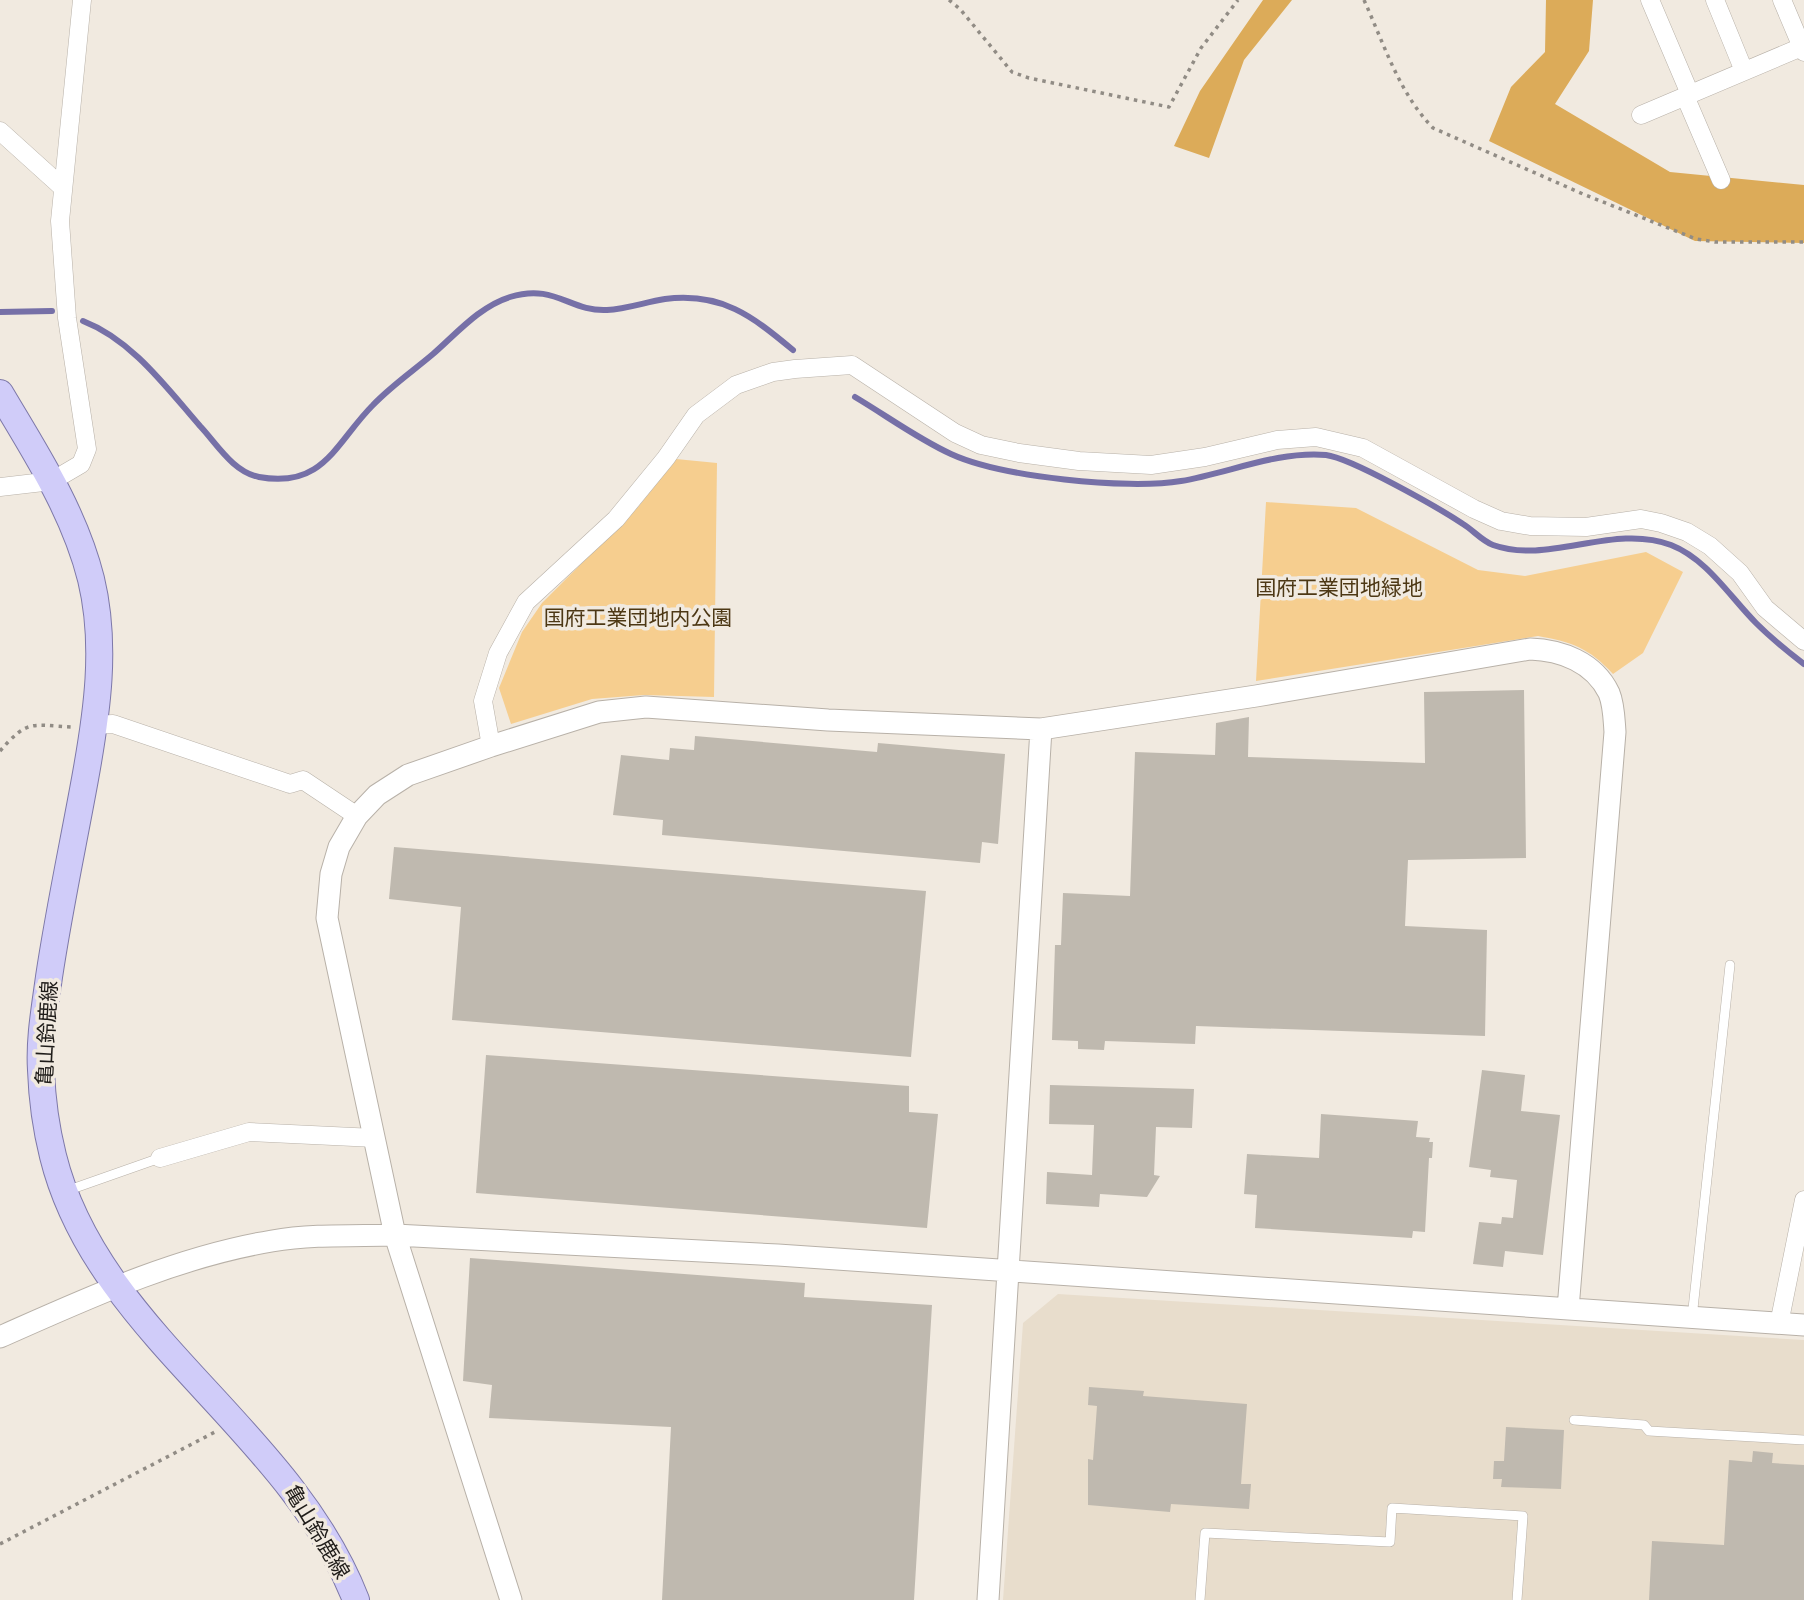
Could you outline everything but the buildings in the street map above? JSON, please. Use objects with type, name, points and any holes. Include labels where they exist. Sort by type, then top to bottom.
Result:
[{"type":"main road","name":"亀山鈴鹿線","points":[[0,393],[52,481],[75,533],[91,579],[100,654],[94,725],[43,1019],[40,1068],[46,1119],[64,1192],[89,1247],[115,1286],[272,1463],[304,1504],[335,1553],[356,1600]]},
{"type":"street","points":[[0,487],[52,481],[81,464],[87,449],[67,318],[60,221],[82,0]]},
{"type":"street","points":[[1650,0],[1721,180]]},
{"type":"street","points":[[1715,0],[1744,71]]},
{"type":"street","points":[[1641,115],[1803,48],[1782,0]]},
{"type":"street","points":[[0,131],[62,187]]},
{"type":"street","points":[[491,746],[483,701],[498,653],[526,602],[615,519],[666,458],[696,415],[736,385],[773,372],[795,369],[852,365],[955,433],[981,445],[1019,453],[1079,461],[1151,465],[1205,457],[1277,440],[1316,437],[1363,448],[1474,509],[1502,521],[1530,526],[1586,527],[1641,519],[1661,523],[1687,532],[1710,546],[1740,573],[1765,608],[1804,641]]},
{"type":"street","points":[[511,1600],[395,1236],[327,918],[331,874],[350,810],[408,775],[599,712],[646,707],[828,720],[1041,729],[1256,696],[1530,649],[1571,656],[1587,667],[1609,692],[1615,732],[1568,1308]]},
{"type":"street","points":[[94,725],[113,724],[290,784],[303,780],[350,810]]},
{"type":"street","points":[[988,1600],[1041,729]]},
{"type":"street","points":[[160,1158],[249,1132],[375,1138]]},
{"type":"street","points":[[1779,1324],[1804,1200]]},
{"type":"street","points":[[0,1337],[115,1286],[212,1254],[274,1240],[333,1236],[395,1236],[778,1255],[1804,1325]]},
{"type":"lane","points":[[1692,1318],[1730,965]]},
{"type":"lane","points":[[64,1192],[160,1158]]},
{"type":"lane","points":[[1574,1420],[1644,1425],[1649,1431],[1804,1440]]},
{"type":"lane","points":[[1200,1600],[1205,1533],[1390,1542],[1392,1508],[1522,1516],[1517,1600]]},
{"type":"path","points":[[949,0],[960,9],[1013,72],[1029,78],[1170,107],[1201,48],[1238,0]]},
{"type":"path","points":[[1364,0],[1403,87],[1418,112],[1433,128],[1583,194],[1696,239],[1715,242],[1804,242]]},
{"type":"path","points":[[0,751],[18,731],[33,724],[70,727],[94,725]]},
{"type":"path","points":[[0,1544],[235,1421]]},
{"type":"shaded area","points":[[1263,0],[1292,0],[1244,60],[1209,158],[1174,146],[1200,91]]},
{"type":"shaded area","points":[[1546,0],[1593,0],[1589,51],[1555,104],[1670,172],[1804,185],[1804,243],[1695,241],[1489,141],[1511,87],[1545,52]]},
{"type":"shaded area","points":[[1058,1294],[1804,1340],[1804,1600],[1003,1600],[1023,1323]]},
{"type":"green space","name":"国府工業団地内公園","points":[[676,459],[717,463],[714,697],[644,695],[592,699],[511,724],[499,688],[522,632],[542,603],[638,507]]},
{"type":"green space","name":"国府工業団地緑地","points":[[1266,502],[1356,508],[1478,570],[1525,576],[1646,552],[1683,572],[1643,653],[1613,674],[1588,652],[1561,641],[1538,636],[1256,681]]},
{"type":"waterway","points":[[83,321],[101,329],[133,352],[233,463],[250,474],[281,479],[299,476],[314,469],[338,447],[387,391],[479,314],[510,297],[539,293],[583,307],[607,310],[665,299],[703,299],[720,303],[750,317],[793,350]]},
{"type":"waterway","points":[[0,312],[52,311]]},
{"type":"waterway","points":[[855,397],[951,454],[973,462],[1032,475],[1064,480],[1158,483],[1181,481],[1289,456],[1326,455],[1355,465],[1395,485],[1467,526],[1493,545],[1514,550],[1536,550],[1627,539],[1671,545],[1696,559],[1756,623],[1804,664]]}]
